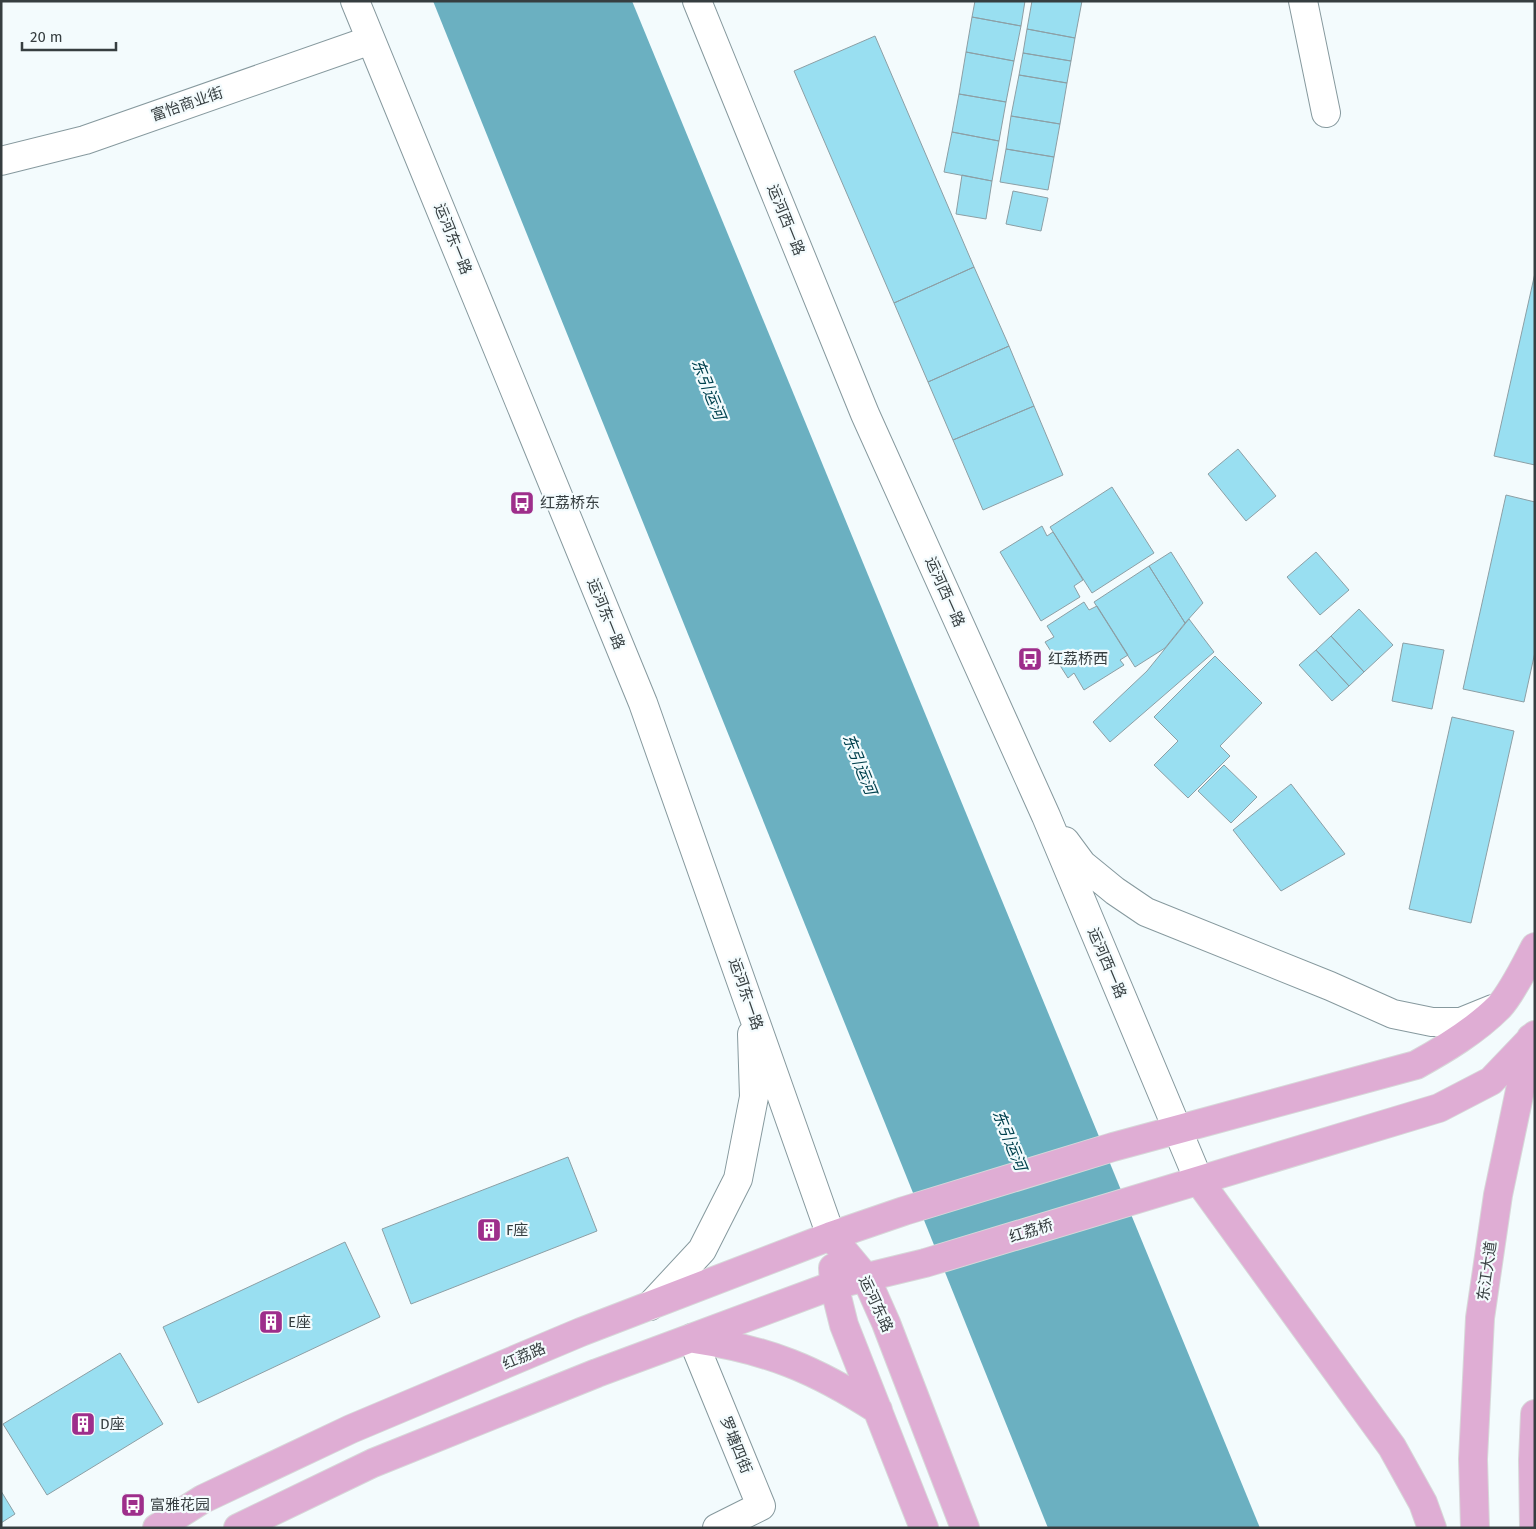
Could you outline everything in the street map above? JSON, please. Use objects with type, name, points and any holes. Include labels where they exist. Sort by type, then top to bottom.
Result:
[{"type":"main road","points":[[1178,1131],[1416,1066],[1456,1042],[1499,1006],[1525,968],[1535,947]]},
{"type":"main road","name":"红荔桥","points":[[866,1278],[925,1263],[1439,1108],[1491,1081],[1533,1031]]},
{"type":"main road","name":"东江大道","points":[[1474,1528],[1473,1459],[1480,1318],[1498,1195],[1533,1031]]},
{"type":"main road","name":"红荔路","points":[[157,1528],[203,1499],[351,1429],[581,1332],[831,1236],[904,1211],[1113,1147],[1178,1131]]},
{"type":"main road","points":[[1199,1181],[1392,1447],[1423,1503],[1432,1528]]},
{"type":"main road","name":"运河东路","points":[[831,1236],[866,1278],[886,1323],[965,1528]]},
{"type":"main road","name":"运河东路","points":[[831,1236],[834,1285],[844,1325],[924,1528]]},
{"type":"main road","points":[[238,1528],[373,1463],[597,1373],[834,1285],[866,1278]]},
{"type":"main road","points":[[692,1338],[758,1351],[790,1362],[820,1376],[878,1410]]},
{"type":"main road","points":[[1534,1528],[1533,1460],[1535,1414]]},
{"type":"street","name":"运河东一路","points":[[356,1],[643,703],[831,1236]]},
{"type":"street","name":"运河西一路","points":[[697,1],[865,414],[1046,816],[1199,1181]]},
{"type":"street","points":[[1303,1],[1326,113]]},
{"type":"street","name":"富怡商业街","points":[[1,161],[85,140],[371,40]]},
{"type":"street","points":[[1046,816],[1082,864],[1115,891],[1146,912],[1330,986],[1393,1014],[1432,1022],[1461,1022],[1499,1006]]},
{"type":"street","points":[[650,1306],[702,1250],[738,1178],[754,1098],[752,1010]]},
{"type":"street","name":"罗塘四街","points":[[692,1338],[760,1506],[716,1528]]},
{"type":"water","name":"东引运河","points":[[433,1],[632,1],[1260,1528],[1048,1528]]},
{"type":"building","points":[[975,1],[1025,1],[1021,26],[972,17]]},
{"type":"building","points":[[1032,1],[1082,1],[1075,38],[1027,29]]},
{"type":"building","points":[[972,17],[1021,26],[1014,61],[966,52]]},
{"type":"building","points":[[1027,29],[1075,38],[1071,61],[1023,53]]},
{"type":"building","points":[[875,36],[974,267],[894,303],[794,71]]},
{"type":"building","points":[[966,52],[1014,61],[1006,102],[959,94]]},
{"type":"building","points":[[1023,53],[1071,61],[1067,83],[1019,75]]},
{"type":"building","points":[[1019,75],[1067,83],[1060,124],[1011,116]]},
{"type":"building","points":[[959,94],[1006,102],[999,141],[952,132]]},
{"type":"building","points":[[1011,116],[1060,124],[1054,157],[1006,149]]},
{"type":"building","points":[[952,132],[999,141],[992,181],[944,172]]},
{"type":"building","points":[[1006,149],[1054,157],[1048,190],[1000,182]]},
{"type":"building","points":[[962,175],[992,181],[986,219],[956,214]]},
{"type":"building","points":[[1013,191],[1048,198],[1041,231],[1006,224]]},
{"type":"building","points":[[974,267],[1009,346],[928,382],[894,303]]},
{"type":"building","points":[[1535,273],[1535,465],[1494,456]]},
{"type":"building","points":[[1009,346],[1034,406],[953,440],[928,382]]},
{"type":"building","points":[[1034,406],[1063,475],[983,510],[953,440]]},
{"type":"building","points":[[1238,449],[1276,496],[1246,521],[1208,474]]},
{"type":"building","points":[[1112,487],[1154,553],[1092,593],[1050,527]]},
{"type":"building","points":[[1506,495],[1535,502],[1535,652],[1524,702],[1463,689]]},
{"type":"building","points":[[1042,526],[1047,536],[1053,532],[1083,580],[1074,586],[1080,597],[1041,621],[1000,552]]},
{"type":"building","points":[[1171,552],[1203,603],[1185,623],[1149,566]]},
{"type":"building","points":[[1316,552],[1349,590],[1320,615],[1287,577]]},
{"type":"building","points":[[1149,566],[1185,623],[1165,648],[1135,667],[1094,602]]},
{"type":"building","points":[[1084,602],[1089,610],[1097,606],[1128,655],[1120,660],[1124,665],[1084,690],[1074,673],[1068,678],[1045,642],[1054,637],[1047,626]]},
{"type":"building","points":[[1359,609],[1393,645],[1364,672],[1331,636]]},
{"type":"building","points":[[1189,619],[1214,652],[1110,742],[1093,722],[1147,671]]},
{"type":"building","points":[[1331,636],[1364,672],[1349,686],[1316,650]]},
{"type":"building","points":[[1403,643],[1444,650],[1432,709],[1392,701]]},
{"type":"building","points":[[1316,650],[1349,686],[1332,701],[1299,665]]},
{"type":"building","points":[[1215,656],[1262,703],[1220,746],[1230,756],[1188,798],[1154,765],[1178,741],[1154,717]]},
{"type":"building","points":[[1452,717],[1514,731],[1471,923],[1409,909]]},
{"type":"building","points":[[1224,765],[1257,797],[1231,823],[1198,791]]},
{"type":"building","points":[[1291,784],[1345,854],[1281,891],[1233,830]]},
{"type":"building","name":"F座","points":[[568,1157],[597,1231],[411,1304],[382,1229]]},
{"type":"building","name":"E座","points":[[345,1242],[380,1317],[198,1403],[163,1327]]},
{"type":"building","name":"D座","points":[[120,1353],[163,1424],[47,1495],[3,1424]]},
{"type":"building","points":[[1,1491],[15,1514],[1,1523]]},
{"type":"place","name":"红荔桥东","points":[[522,503]]},
{"type":"place","name":"红荔桥西","points":[[1030,659]]},
{"type":"place","name":"F座","points":[[489,1230]]},
{"type":"place","name":"E座","points":[[271,1322]]},
{"type":"place","name":"D座","points":[[83,1424]]},
{"type":"place","name":"富雅花园","points":[[133,1505]]}]
